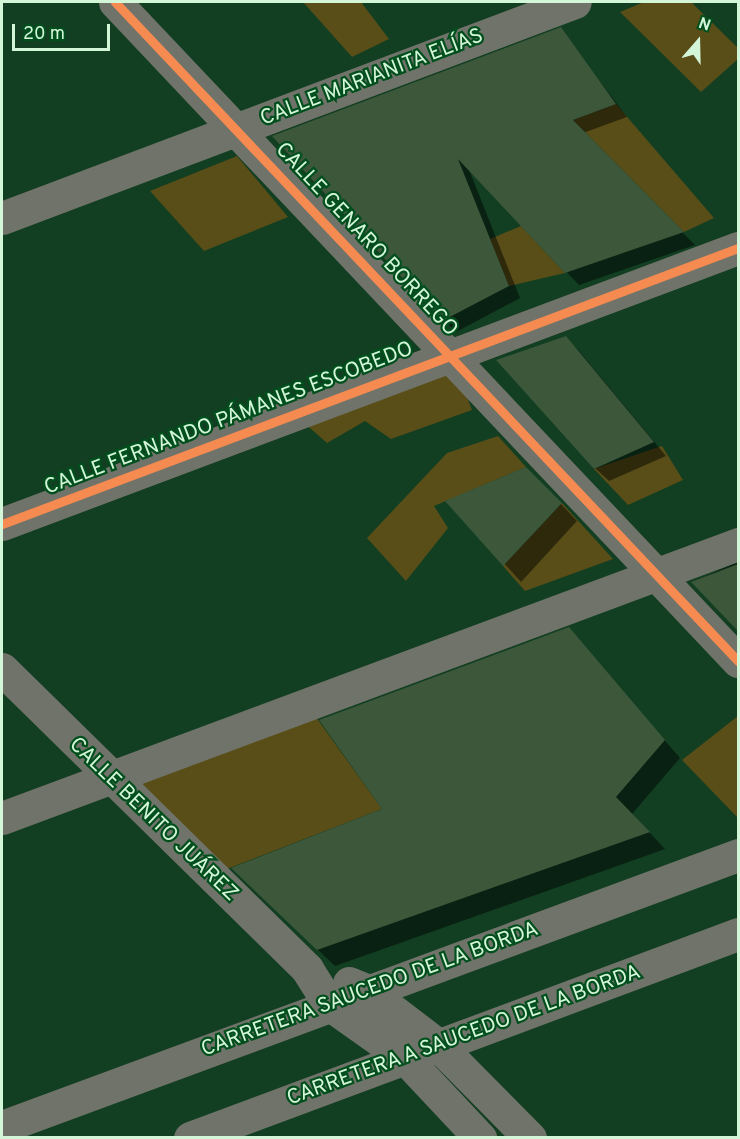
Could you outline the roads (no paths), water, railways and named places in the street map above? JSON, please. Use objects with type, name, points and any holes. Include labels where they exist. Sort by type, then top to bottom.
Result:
[{"type":"street","name":"CALLE GENARO BORREGO","points":[[115,2],[738,661]]},
{"type":"street","name":"CALLE MARIANITA ELÍAS","points":[[2,218],[575,2]]},
{"type":"street","name":"CALLE FERNANDO PÁMANES ESCOBEDO","points":[[2,524],[738,248]]},
{"type":"street","points":[[2,818],[110,780],[738,544]]},
{"type":"street","name":"CALLE BENITO JUÁREZ","points":[[2,669],[110,780],[307,969],[329,1004]]},
{"type":"street","name":"CARRETERA SAUCEDO DE LA BORDA","points":[[2,1127],[366,990],[738,855]]},
{"type":"street","name":"CARRETERA A SAUCEDO DE LA BORDA","points":[[190,1137],[738,934]]},
{"type":"street","name":"CALLE BENITO JUÁREZ","points":[[307,969],[366,990],[438,1045],[530,1137]]},
{"type":"street","points":[[329,1004],[405,1058],[480,1137]]}]
